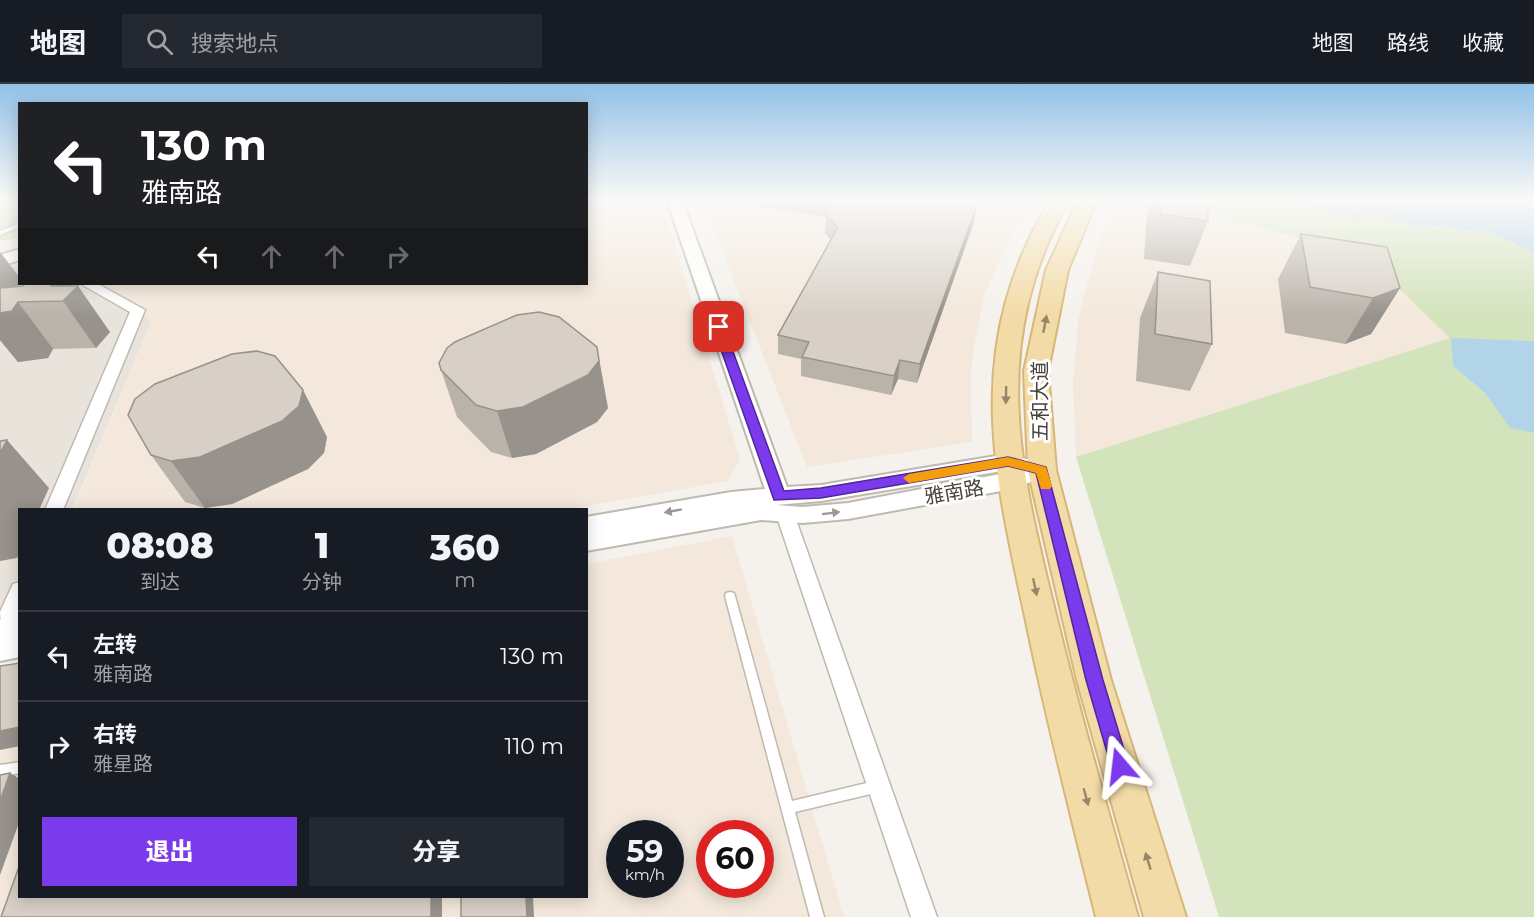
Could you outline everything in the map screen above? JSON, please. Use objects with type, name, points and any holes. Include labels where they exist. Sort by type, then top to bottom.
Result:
[{"type":"main road","name":"五和大道","points":[[1039,239],[1026,264],[1012,320],[1006,364],[1010,472],[1054,675],[1117,917]]},
{"type":"main road","name":"五和大道","points":[[1070,239],[1057,270],[1036,371],[1041,470],[1095,680],[1165,917]]},
{"type":"street","points":[[688,239],[924,917]]},
{"type":"street","points":[[0,254],[18,249]]},
{"type":"street","points":[[0,261],[18,255]]},
{"type":"street","points":[[55,508],[138,310],[90,285]]},
{"type":"street","name":"雅南路","points":[[588,526],[731,500],[782,505],[803,515],[848,511],[1010,472],[1041,470]]},
{"type":"street","name":"雅南路","points":[[588,542],[782,505]]},
{"type":"street","points":[[8,637],[18,598]]},
{"type":"lane","points":[[730,596],[817,917]]},
{"type":"lane","points":[[0,771],[18,767]]},
{"type":"lane","points":[[788,808],[879,786]]},
{"type":"shaded area","points":[[588,239],[673,239],[740,459],[728,481],[576,508],[74,508],[152,321],[75,285],[588,285]]},
{"type":"shaded area","points":[[717,239],[1009,239],[984,296],[974,347],[971,376],[972,442],[807,467]]},
{"type":"shaded area","points":[[1100,239],[1301,239],[1369,259],[1451,338],[1076,457],[1073,383],[1078,321]]},
{"type":"shaded area","points":[[18,265],[18,285],[75,285],[152,320],[73,508],[18,508],[18,607],[0,610],[0,270]]},
{"type":"shaded area","points":[[732,536],[844,917],[0,917],[0,675],[18,672],[18,898],[588,898],[588,564]]},
{"type":"green space","points":[[1301,239],[1504,239],[1534,252],[1534,341],[1453,366],[1485,393],[1510,427],[1534,433],[1534,917],[1219,917],[1076,457],[1450,338],[1369,259]]},
{"type":"water","points":[[1504,239],[1534,239],[1534,252]]},
{"type":"water","points":[[1451,338],[1534,341],[1534,433],[1510,428],[1485,393],[1453,366]]},
{"type":"building","points":[[831,239],[965,239],[920,364],[900,360],[894,376],[802,357],[809,342],[778,335]]},
{"type":"building","points":[[1302,239],[1333,239],[1387,247],[1400,288],[1373,298],[1310,287]]},
{"type":"building","points":[[1158,272],[1210,281],[1212,344],[1155,334]]},
{"type":"building","points":[[78,286],[63,301],[18,302],[12,311],[0,313],[0,288]]},
{"type":"building","points":[[539,312],[559,317],[597,347],[599,361],[588,375],[523,407],[497,411],[476,405],[441,370],[439,363],[447,348],[455,342],[517,315]]},
{"type":"building","points":[[257,351],[275,356],[303,390],[299,406],[282,421],[200,457],[171,461],[151,455],[128,415],[135,399],[155,384],[232,354]]},
{"type":"building","points":[[7,440],[0,453],[0,441]]},
{"type":"building","points":[[18,663],[18,727],[0,731],[0,666]]},
{"type":"building","points":[[10,773],[0,801],[0,775]]},
{"type":"building","points":[[18,870],[18,898],[431,898],[431,917],[1,917]]},
{"type":"building","points":[[461,898],[526,898],[527,917],[461,917]]},
{"type":"slow traffic","points":[[909,478],[1008,462],[1041,470],[1045,486]]},
{"type":"route","points":[[719,327],[779,496],[821,493],[1008,462],[1041,470],[1095,680],[1120,766]]}]
